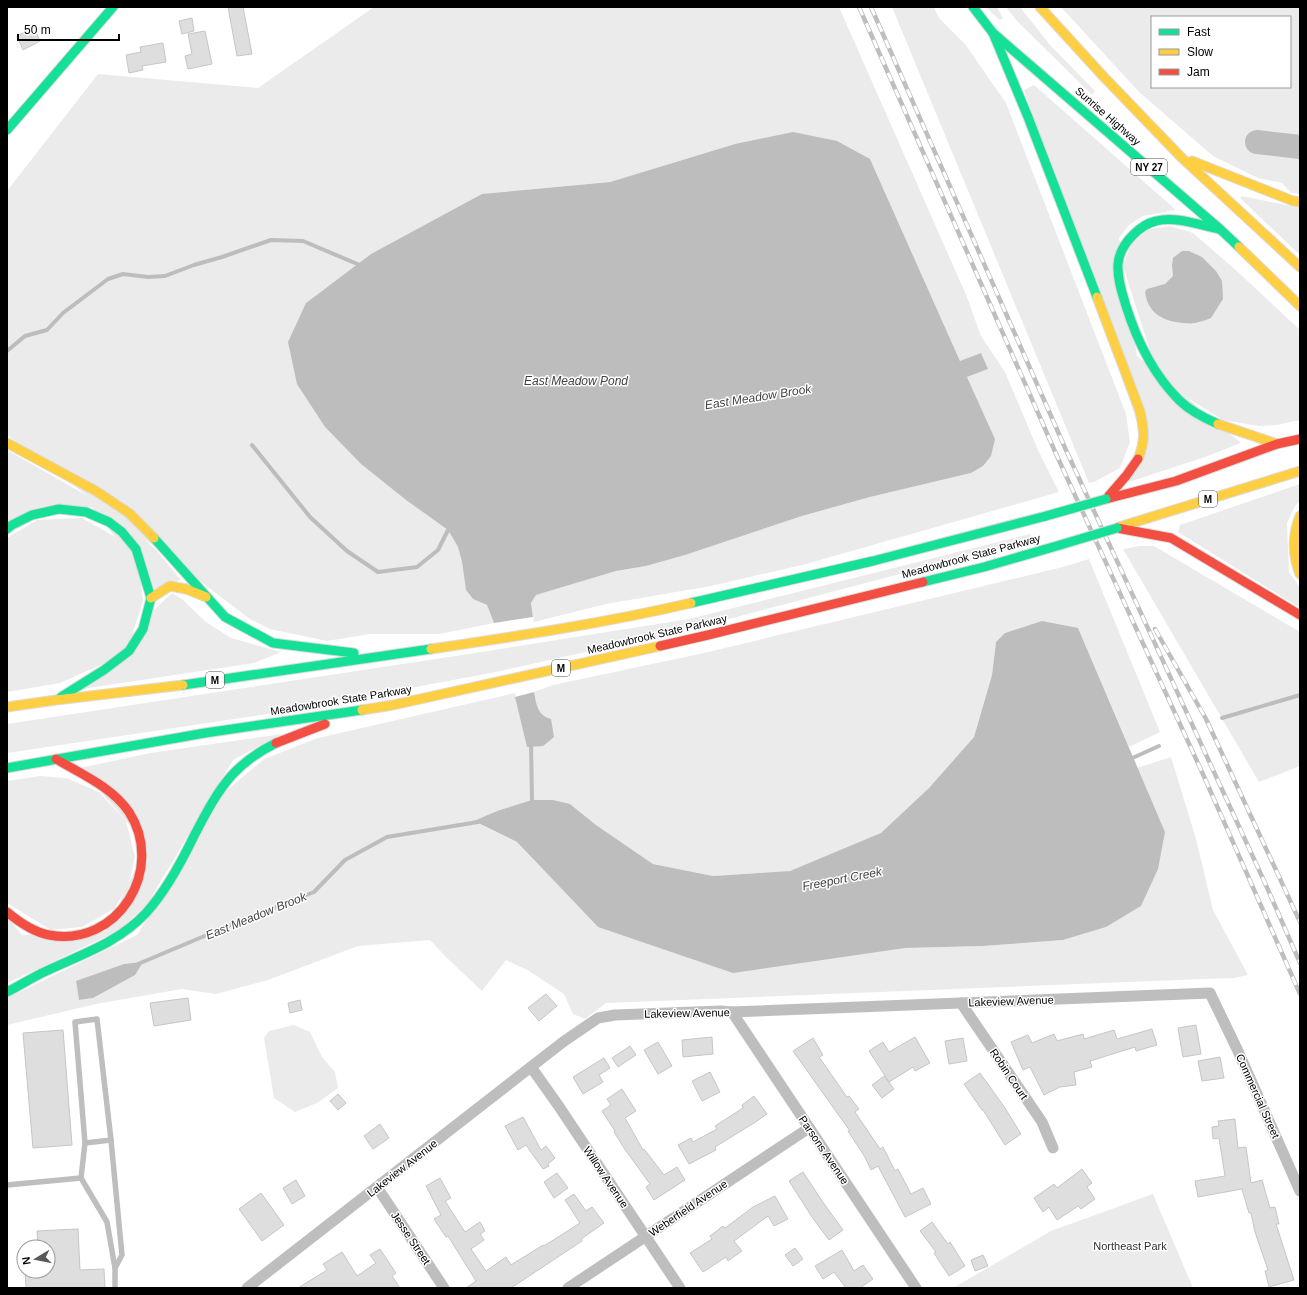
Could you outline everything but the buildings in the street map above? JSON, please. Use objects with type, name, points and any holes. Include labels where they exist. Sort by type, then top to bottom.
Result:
[{"type":"main road","points":[[7,130],[114,7]]},
{"type":"main road","name":"Sunrise Highway","points":[[973,7],[993,33],[1221,230],[1300,306]]},
{"type":"main road","name":"Sunrise Highway","points":[[1040,7],[1103,76],[1181,156],[1300,267]]},
{"type":"main road","points":[[993,33],[1028,116],[1140,411],[1144,430],[1143,445],[1139,458],[1131,470],[1106,499]]},
{"type":"main road","points":[[1181,156],[1293,201],[1300,202]]},
{"type":"main road","points":[[1221,230],[1170,219],[1155,222],[1143,227],[1134,234],[1124,246],[1118,264],[1119,282],[1126,307],[1148,361],[1162,381],[1185,406],[1213,422],[1277,444]]},
{"type":"main road","name":"Meadowbrook State Parkway","points":[[7,707],[178,686],[530,634],[682,606],[873,560],[1176,481],[1277,444],[1300,439]]},
{"type":"main road","points":[[7,442],[96,491],[129,513],[163,546],[225,617],[273,643],[320,648],[375,657]]},
{"type":"main road","name":"Meadowbrook State Parkway","points":[[7,768],[205,733],[369,709],[708,635],[984,567],[1117,528],[1300,471]]},
{"type":"main road","points":[[7,529],[32,515],[59,509],[86,512],[109,522],[122,532],[136,549],[152,598],[143,629],[129,651],[104,670],[56,700]]},
{"type":"main road","points":[[1300,516],[1297,523],[1293,544],[1295,564],[1300,574]]},
{"type":"main road","points":[[1117,528],[1171,538],[1300,616]]},
{"type":"main road","points":[[152,598],[170,586],[186,589],[207,598]]},
{"type":"main road","points":[[7,992],[42,974],[107,945],[131,928],[146,913],[164,890],[209,807],[230,776],[252,756],[282,739],[369,709]]},
{"type":"main road","points":[[7,912],[20,922],[42,933],[54,936],[71,936],[95,930],[104,925],[122,910],[134,891],[142,869],[142,852],[137,828],[129,812],[109,791],[56,759]]},
{"type":"street","name":"Lakeview Avenue","points":[[247,1288],[563,1042],[598,1018],[615,1015],[721,1011],[732,1012],[1210,993],[1214,1001]]},
{"type":"street","name":"Commercial Street","points":[[1214,1001],[1300,1191]]},
{"type":"street","name":"Robin Court","points":[[961,1003],[1042,1122],[1053,1148]]},
{"type":"street","name":"Parsons Avenue","points":[[732,1012],[916,1288]]},
{"type":"street","name":"Willow Avenue","points":[[531,1067],[680,1288]]},
{"type":"street","name":"Weberfield Avenue","points":[[568,1288],[809,1128]]},
{"type":"street","name":"Jesse Street","points":[[377,1187],[444,1288]]},
{"type":"lane","points":[[115,1268],[122,1255],[97,1019],[75,1022],[85,1143],[81,1178],[107,1222],[115,1268],[115,1288]]},
{"type":"lane","points":[[85,1143],[111,1140]]},
{"type":"lane","points":[[7,1185],[81,1178]]},
{"type":"green space","points":[[374,7],[839,7],[967,297],[981,336],[1005,372],[1038,450],[1059,492],[806,564],[711,586],[606,604],[534,622],[531,603],[536,595],[616,571],[646,566],[685,555],[802,516],[870,497],[971,473],[995,439],[967,377],[988,369],[960,361],[870,159],[735,144],[610,182],[523,190],[371,254],[306,303],[325,427],[361,464],[406,500],[448,530],[458,547],[466,590],[473,599],[487,605],[494,623],[440,634],[370,634],[327,641],[270,629],[250,619],[7,435],[7,191],[98,74],[258,88]]},
{"type":"green space","points":[[892,7],[934,7],[939,18],[965,44],[1006,103],[1126,414],[1130,442],[1120,468],[1094,482],[1089,483]]},
{"type":"green space","points":[[985,7],[997,7],[1003,18],[1000,20]]},
{"type":"green space","points":[[1006,7],[1020,7],[1050,45],[1095,91],[1092,95],[1016,20]]},
{"type":"green space","points":[[1061,7],[1300,7],[1300,194],[1291,193],[1282,183],[1258,178],[1213,156],[1139,92]]},
{"type":"green space","points":[[1034,85],[1176,210],[1143,216],[1129,225],[1119,238],[1137,356],[1241,443],[1205,457],[1126,483],[1147,451],[1024,90]]},
{"type":"green space","points":[[1242,196],[1300,208],[1300,255],[1240,198]]},
{"type":"green space","points":[[1170,226],[1193,233],[1238,272],[1300,330],[1300,420],[1277,425],[1259,426],[1223,420],[1175,390],[1152,357],[1123,266],[1131,244],[1149,229]]},
{"type":"green space","points":[[7,450],[114,511],[157,551],[181,580],[155,589],[92,507],[7,522]]},
{"type":"green space","points":[[1300,484],[1300,501],[1295,506],[1287,523],[1289,572],[1300,588],[1300,608],[1178,532],[1180,525]]},
{"type":"green space","points":[[82,518],[117,538],[139,568],[143,601],[131,638],[105,663],[60,683],[7,692],[7,538],[37,520]]},
{"type":"green space","points":[[1030,534],[1033,539],[702,626],[496,672],[287,711],[7,753],[7,724],[689,619]]},
{"type":"green space","points":[[1140,546],[1154,546],[1300,632],[1300,766],[1259,782],[1123,549]]},
{"type":"green space","points":[[1089,559],[1160,732],[1129,747],[1078,628],[996,642],[992,675],[974,737],[929,788],[882,835],[790,871],[713,876],[653,864],[596,825],[570,804],[497,811],[475,822],[517,842],[598,927],[902,948],[983,946],[1063,940],[1106,927],[1165,832],[1137,768],[1171,757],[1196,839],[1213,910],[1248,975],[1235,978],[606,1003],[585,1019],[573,1014],[564,994],[529,971],[506,960],[482,991],[430,940],[358,946],[268,980],[216,994],[182,989],[96,1004],[7,1025],[7,998],[137,935],[225,792],[264,759],[318,738],[515,693],[527,747],[544,717],[538,709],[534,692],[553,685],[704,653],[1063,567]],"holes":[[[76,981],[93,998],[79,1000]]]},
{"type":"green space","points":[[172,593],[182,599],[206,622],[231,638],[281,652],[254,663],[82,689],[155,609]]},
{"type":"green space","points":[[282,734],[233,760],[146,906],[116,932],[7,983],[7,917],[22,935],[106,931],[147,845],[80,768],[150,753]]},
{"type":"green space","points":[[40,776],[66,778],[99,792],[126,821],[135,857],[128,887],[114,909],[82,927],[51,930],[7,903],[7,781]]},
{"type":"green space","points":[[294,1025],[310,1032],[322,1057],[335,1072],[338,1088],[317,1103],[295,1112],[274,1098],[264,1038],[269,1031]]},
{"type":"green space","name":"Northeast Park","points":[[1153,1194],[1193,1288],[953,1288],[1051,1231]]},
{"type":"water","name":"East Meadow Pond","points":[[793,132],[837,141],[870,159],[960,361],[981,353],[988,369],[967,377],[995,439],[991,456],[983,466],[971,473],[870,497],[802,516],[685,555],[646,566],[616,571],[536,595],[531,603],[533,617],[494,623],[487,605],[473,599],[466,590],[458,547],[448,530],[406,500],[361,464],[325,427],[297,384],[288,342],[306,303],[371,254],[482,194],[610,182],[735,144]]},
{"type":"water","points":[[1182,251],[1189,251],[1202,257],[1216,271],[1222,281],[1223,299],[1211,318],[1201,322],[1175,322],[1157,315],[1149,305],[1145,292],[1147,289],[1165,284],[1173,276],[1173,258]]},
{"type":"water","points":[[1042,621],[1078,628],[1165,832],[1158,869],[1141,906],[1106,927],[1063,940],[983,946],[905,948],[733,973],[598,927],[517,842],[474,821],[497,811],[532,800],[553,800],[570,804],[596,825],[653,864],[713,876],[790,871],[881,833],[929,788],[974,737],[992,675],[996,642],[1005,633]]},
{"type":"water","points":[[534,692],[538,709],[543,715],[551,719],[554,737],[543,746],[527,747],[515,697]]},
{"type":"water","points":[[143,962],[135,975],[93,998],[79,1000],[76,981],[124,964]]},
{"type":"waterway","name":"East Meadow Brook","points":[[1257,142],[1300,147]]},
{"type":"waterway","points":[[7,351],[25,336],[47,330],[63,313],[108,279],[123,274],[148,277],[165,276],[271,240],[303,241],[362,266]]},
{"type":"waterway","points":[[252,445],[310,517],[347,551],[378,572],[417,567],[438,550],[448,530],[452,528]]},
{"type":"waterway","name":"Freeport Creek","points":[[1222,718],[1300,695]]},
{"type":"waterway","points":[[531,743],[532,800]]},
{"type":"waterway","name":"Freeport Creek","points":[[1128,760],[1159,746]]},
{"type":"waterway","name":"East Meadow Brook","points":[[138,964],[314,892],[345,860],[387,837],[478,822]]},
{"type":"railway","points":[[859,7],[1057,456],[1202,772],[1300,994]]},
{"type":"railway","points":[[871,7],[1066,450],[1265,883],[1300,963]]},
{"type":"railway","points":[[1155,629],[1206,719],[1300,922]]},
{"type":"traffic: fast","points":[[7,130],[113,7]]},
{"type":"traffic: fast","points":[[973,7],[993,33],[1239,247]]},
{"type":"traffic: fast","points":[[993,33],[1028,117],[1097,297]]},
{"type":"traffic: fast","points":[[1218,424],[1197,414],[1183,404],[1161,379],[1154,368],[1135,332],[1130,319],[1121,291],[1118,264],[1121,252],[1130,238],[1143,226],[1149,223],[1164,220],[1179,220],[1219,229]]},
{"type":"traffic: fast","points":[[1046,516],[1106,499]]},
{"type":"traffic: fast","points":[[7,529],[32,515],[59,509],[86,512],[109,522],[122,532],[136,549],[151,598],[143,629],[129,651],[104,670],[61,697]]},
{"type":"traffic: fast","points":[[691,603],[873,561],[1046,516]]},
{"type":"traffic: fast","points":[[1060,545],[1117,528]]},
{"type":"traffic: fast","points":[[154,538],[225,617],[273,643],[354,653]]},
{"type":"traffic: fast","points":[[923,582],[984,567],[1060,545]]},
{"type":"traffic: fast","points":[[183,685],[431,649]]},
{"type":"traffic: fast","points":[[7,768],[205,733],[362,710]]},
{"type":"traffic: fast","points":[[7,992],[42,973],[97,948],[123,933],[135,924],[146,913],[167,886],[211,804],[226,782],[247,761],[276,743]]},
{"type":"traffic: slow","points":[[1040,7],[1103,76],[1181,157],[1300,267]]},
{"type":"traffic: slow","points":[[1192,161],[1293,201],[1300,202]]},
{"type":"traffic: slow","points":[[1239,247],[1300,306]]},
{"type":"traffic: slow","points":[[1097,297],[1140,411],[1144,435],[1141,452],[1138,459]]},
{"type":"traffic: slow","points":[[1218,424],[1277,444]]},
{"type":"traffic: slow","points":[[7,443],[96,491],[129,513],[154,538]]},
{"type":"traffic: slow","points":[[1119,527],[1300,471]]},
{"type":"traffic: slow","points":[[1300,516],[1294,538],[1294,552],[1300,574]]},
{"type":"traffic: slow","points":[[151,598],[170,586],[186,589],[206,597]]},
{"type":"traffic: slow","points":[[431,649],[594,623],[691,603]]},
{"type":"traffic: slow","points":[[362,710],[393,705],[660,646]]},
{"type":"traffic: slow","points":[[7,707],[183,685]]},
{"type":"traffic: jam","points":[[1106,499],[1176,481],[1277,444],[1300,439]]},
{"type":"traffic: jam","points":[[1106,499],[1126,476],[1138,459]]},
{"type":"traffic: jam","points":[[1117,528],[1171,538],[1300,615]]},
{"type":"traffic: jam","points":[[660,646],[923,582]]},
{"type":"traffic: jam","points":[[276,743],[325,724]]},
{"type":"traffic: jam","points":[[7,912],[21,923],[37,932],[49,935],[74,936],[96,929],[114,917],[129,900],[138,879],[142,857],[139,834],[129,812],[122,803],[105,788],[56,759]]}]
